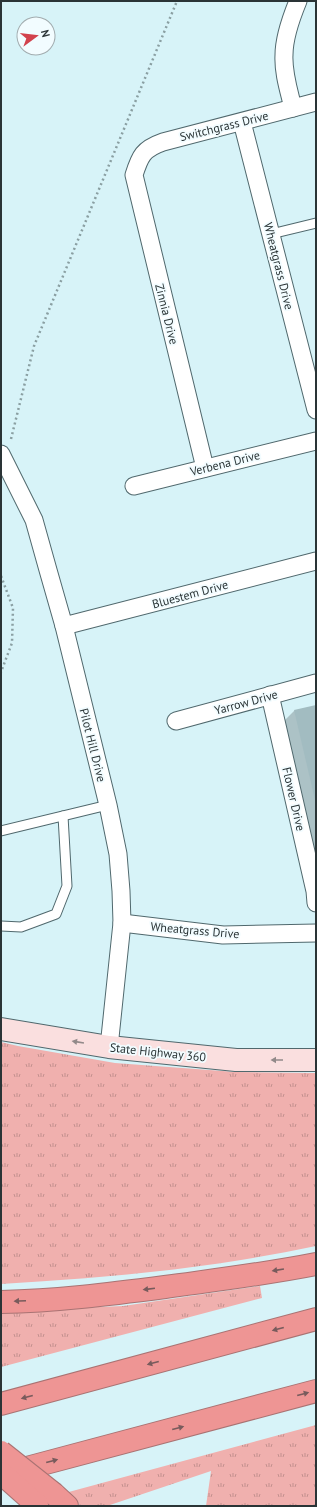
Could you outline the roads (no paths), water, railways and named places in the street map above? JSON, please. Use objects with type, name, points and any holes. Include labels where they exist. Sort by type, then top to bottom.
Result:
[{"type":"highway","points":[[1,1302],[30,1301],[122,1292],[214,1281],[316,1264]]},
{"type":"highway","points":[[1,1404],[316,1319]]},
{"type":"highway","points":[[1,1474],[316,1391]]},
{"type":"highway","points":[[1,1452],[54,1494],[66,1506]]},
{"type":"highway","points":[[1,1474],[38,1506]]},
{"type":"main road","name":"State Highway 360","points":[[1,1029],[109,1047],[236,1060],[316,1060]]},
{"type":"street","points":[[293,108],[286,76],[284,56],[290,22],[298,1]]},
{"type":"street","name":"Switchgrass Drive","points":[[138,160],[149,147],[162,142],[316,102]]},
{"type":"street","name":"Wheatgrass Drive","points":[[242,122],[316,410]]},
{"type":"street","name":"Zinnia Drive","points":[[138,160],[134,175],[136,190],[204,468]]},
{"type":"street","name":"Verbena Drive","points":[[134,486],[316,441]]},
{"type":"street","name":"Pilot Hill Drive","points":[[1,454],[34,520],[64,626],[108,805],[118,854],[122,923],[109,1047]]},
{"type":"street","name":"Bluestem Drive","points":[[64,626],[316,561]]},
{"type":"street","name":"Yarrow Drive","points":[[176,721],[316,683]]},
{"type":"street","name":"Flower Drive","points":[[270,695],[315,891],[316,903]]},
{"type":"street","name":"Wheatgrass Drive","points":[[122,923],[223,935],[316,933]]},
{"type":"lane","points":[[271,234],[316,223]]},
{"type":"lane","points":[[1,831],[108,805]]},
{"type":"lane","points":[[1,926],[21,927],[56,914],[67,886],[63,816]]}]
